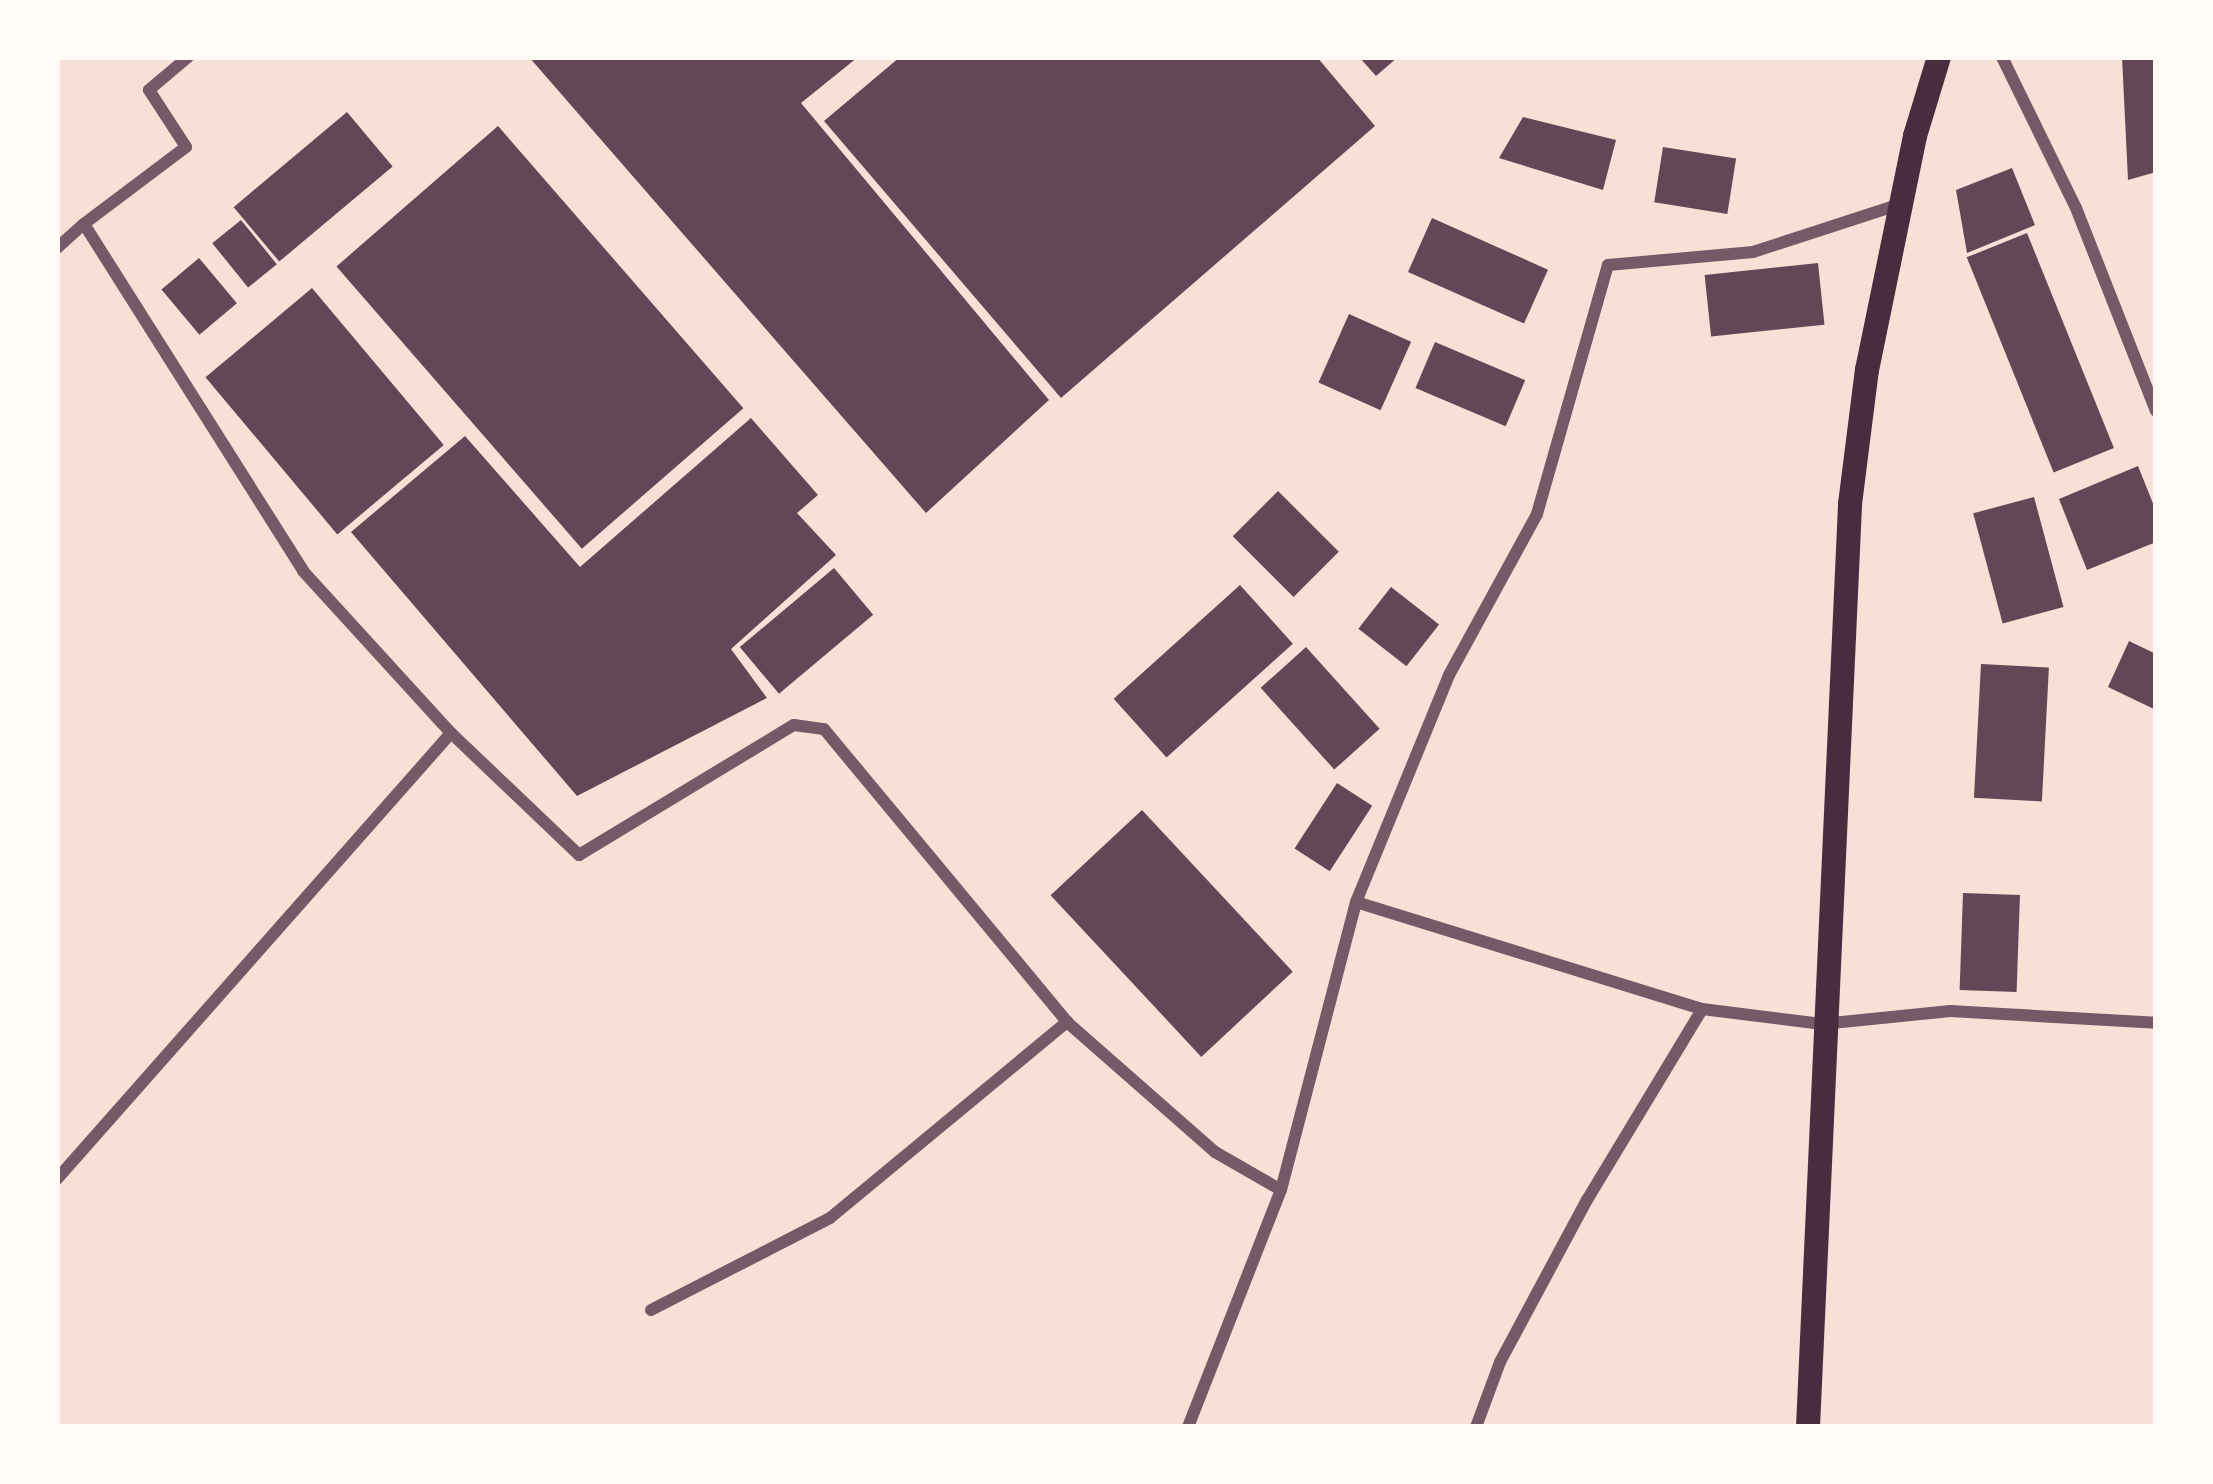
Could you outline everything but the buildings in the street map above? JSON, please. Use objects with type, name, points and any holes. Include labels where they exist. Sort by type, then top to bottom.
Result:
[{"type":"main road","points":[[1808,1427],[1822,1024],[1850,504],[1901,205],[1939,57]]},
{"type":"street","points":[[57,248],[186,147],[149,90],[188,57]]},
{"type":"street","points":[[2002,57],[2076,208],[2156,411]]},
{"type":"street","points":[[1188,1427],[1281,1190],[1356,902],[1449,675],[1537,514],[1608,265],[1754,252],[1901,205]]},
{"type":"street","points":[[84,224],[304,571],[451,733],[579,855],[794,725],[824,729],[1066,1022],[1214,1152],[1281,1190]]},
{"type":"street","points":[[57,1179],[451,733]]},
{"type":"street","points":[[1356,902],[1702,1009],[1822,1024],[1950,1011],[2156,1023]]},
{"type":"street","points":[[1476,1427],[1500,1362],[1587,1200],[1702,1009]]},
{"type":"street","points":[[651,1310],[830,1218],[1066,1022]]}]
